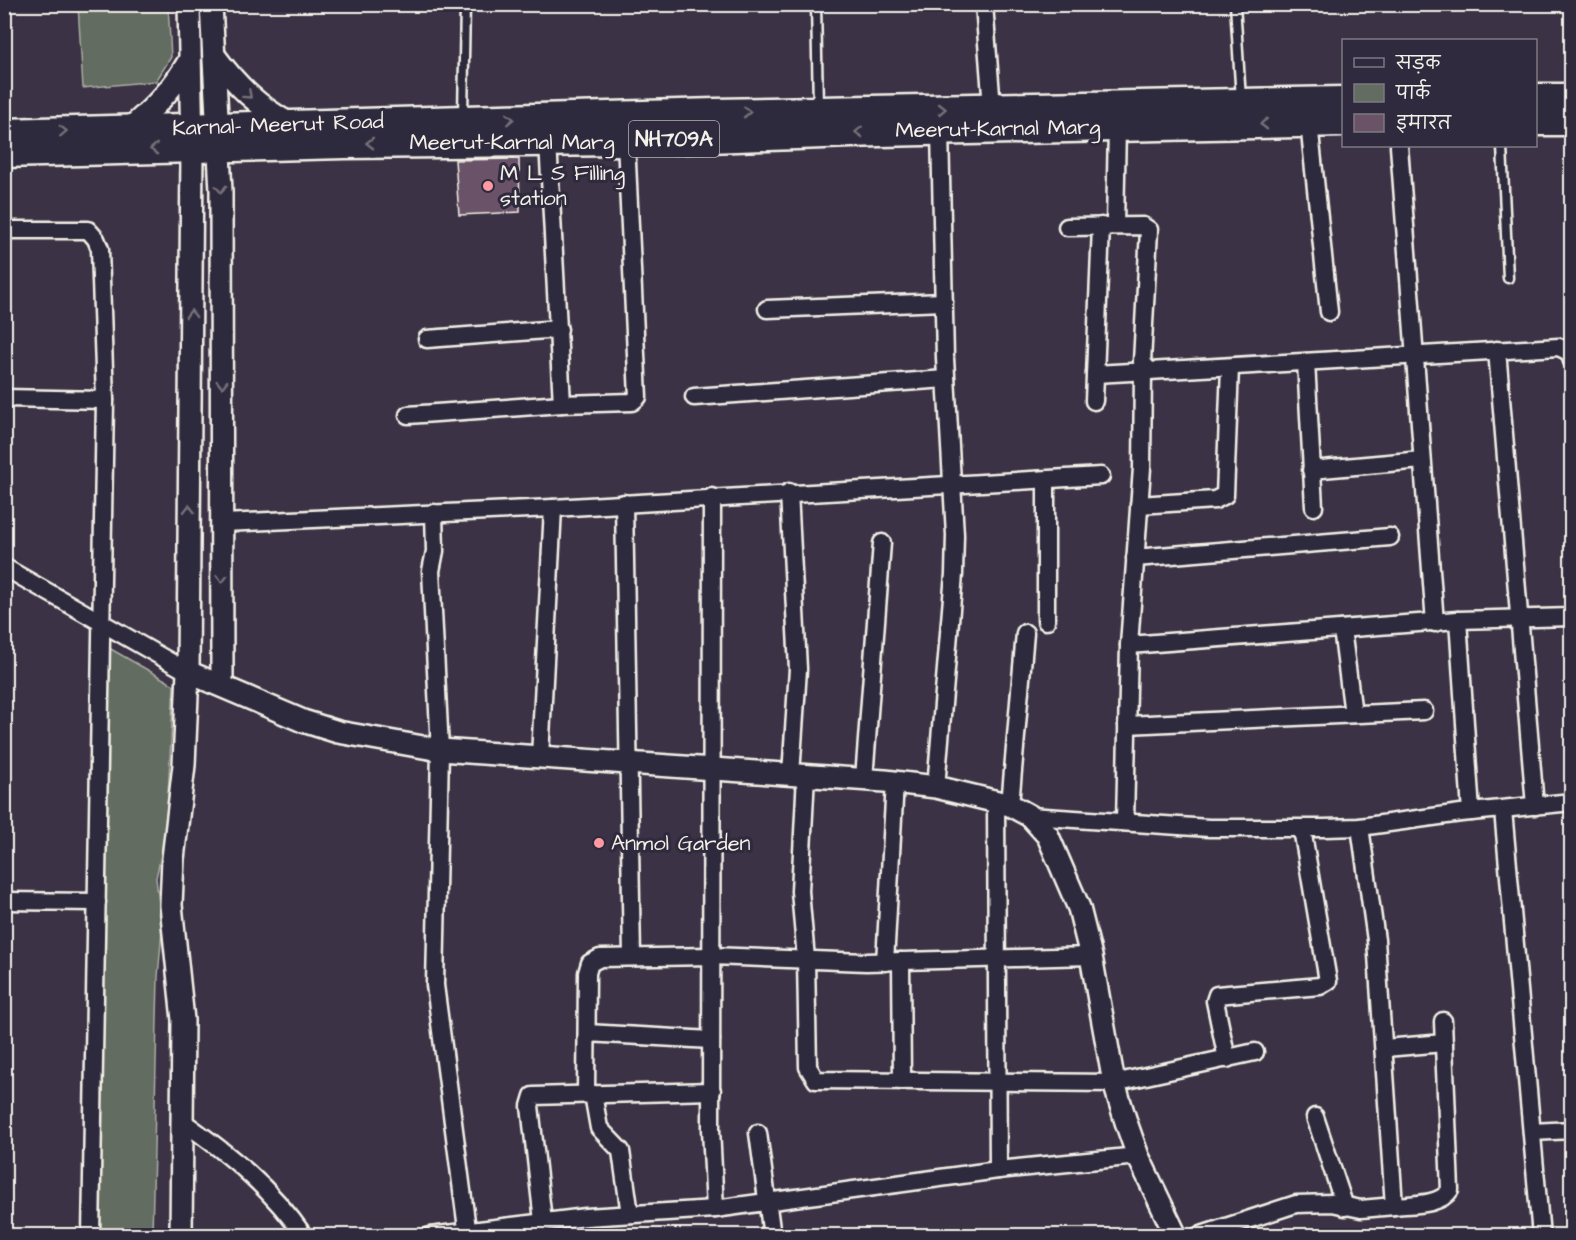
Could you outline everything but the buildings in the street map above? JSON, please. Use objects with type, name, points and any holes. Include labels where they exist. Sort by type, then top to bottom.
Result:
[{"type":"highway","points":[[1537,98],[1572,98]]},
{"type":"highway","name":"Karnal- Meerut Road","points":[[4,133],[128,129],[205,137],[292,125],[463,131],[818,112],[1342,101]]},
{"type":"highway","points":[[1537,121],[1572,121]]},
{"type":"highway","name":"Meerut-Karnal Marg","points":[[4,153],[205,137],[463,131],[548,141],[626,141],[940,130],[1342,122]]},
{"type":"street","points":[[189,4],[191,58],[205,137],[223,523],[222,685]]},
{"type":"street","points":[[182,1236],[182,997],[173,934],[171,882],[184,765],[205,137],[214,54],[211,4]]},
{"type":"street","points":[[984,4],[992,108]]},
{"type":"street","points":[[214,54],[240,89],[261,107],[292,125]]},
{"type":"street","points":[[128,129],[156,106],[178,81],[191,58]]},
{"type":"street","points":[[1309,123],[1329,312]]},
{"type":"street","points":[[1094,401],[1117,127]]},
{"type":"street","points":[[936,788],[954,574],[946,379],[940,130]]},
{"type":"street","points":[[548,141],[562,404]]},
{"type":"street","points":[[408,415],[562,404],[632,402],[640,392],[626,141]]},
{"type":"street","points":[[1399,147],[1435,623]]},
{"type":"street","points":[[1067,227],[1143,226],[1149,230],[1150,235],[1142,362],[1146,372],[1129,645],[1125,822]]},
{"type":"street","points":[[4,230],[88,231],[96,239],[100,249],[105,400],[91,1236]]},
{"type":"street","points":[[767,309],[944,302]]},
{"type":"street","points":[[427,339],[559,329]]},
{"type":"street","points":[[1095,374],[1559,348],[1569,352],[1572,361]]},
{"type":"street","points":[[1497,350],[1535,806]]},
{"type":"street","points":[[1306,362],[1314,507]]},
{"type":"street","points":[[1139,505],[1215,500],[1225,495],[1230,367]]},
{"type":"street","points":[[694,397],[946,379]]},
{"type":"street","points":[[4,398],[105,400]]},
{"type":"street","points":[[1311,470],[1422,460]]},
{"type":"street","points":[[223,523],[553,508],[789,492],[1101,476]]},
{"type":"street","points":[[1046,480],[1046,621]]},
{"type":"street","points":[[789,492],[798,669],[800,891],[806,959],[808,1067],[812,1076],[822,1080],[1114,1083],[1255,1052]]},
{"type":"street","points":[[712,497],[711,1040],[715,1209]]},
{"type":"street","points":[[624,503],[632,957]]},
{"type":"street","points":[[540,757],[553,508]]},
{"type":"street","points":[[434,513],[435,551],[431,571],[440,750],[435,985],[468,1233]]},
{"type":"street","points":[[1135,558],[1390,537]]},
{"type":"street","points":[[864,779],[882,543]]},
{"type":"street","points":[[4,567],[188,672],[303,721],[338,732],[440,750],[896,782],[936,788],[1003,803],[1030,816],[1209,828],[1360,827],[1471,812],[1572,802]]},
{"type":"street","points":[[1129,645],[1458,620],[1572,617]]},
{"type":"street","points":[[1458,620],[1471,812]]},
{"type":"street","points":[[1342,629],[1353,714]]},
{"type":"street","points":[[998,1170],[996,960],[1003,803],[1025,633]]},
{"type":"street","points":[[1127,725],[1424,711]]},
{"type":"street","points":[[896,782],[893,961],[902,1081]]},
{"type":"street","points":[[1503,810],[1539,1235]]},
{"type":"street","points":[[1030,816],[1048,836],[1079,908],[1091,956],[1114,1083],[1138,1156],[1176,1236]]},
{"type":"street","points":[[1360,827],[1376,940],[1394,1206]]},
{"type":"street","points":[[1227,1059],[1215,1000],[1217,995],[1320,986],[1328,981],[1302,829]]},
{"type":"street","points":[[4,901],[97,902]]},
{"type":"street","points":[[630,1214],[621,1151],[599,1128],[590,1094],[586,1033],[587,968],[600,958],[711,956],[893,961],[1091,956]]},
{"type":"street","points":[[1198,1236],[1296,1204],[1332,1203],[1361,1209],[1438,1200],[1446,1197],[1450,1190],[1443,1021]]},
{"type":"street","points":[[586,1033],[711,1040]]},
{"type":"street","points":[[1385,1048],[1444,1043]]},
{"type":"street","points":[[543,1221],[530,1101],[537,1095],[712,1090]]},
{"type":"street","points":[[1315,1117],[1345,1207]]},
{"type":"street","points":[[182,1121],[228,1154],[257,1179],[304,1236]]},
{"type":"street","points":[[1532,1132],[1572,1130]]},
{"type":"street","points":[[758,1133],[772,1236]]},
{"type":"street","points":[[430,1236],[468,1233],[543,1221],[715,1209],[998,1170],[1138,1156]]},
{"type":"lane","points":[[463,131],[465,4]]},
{"type":"lane","points":[[816,4],[818,112]]},
{"type":"lane","points":[[1235,4],[1242,103]]},
{"type":"lane","points":[[1502,147],[1508,278]]},
{"type":"green space","points":[[78,5],[168,5],[171,57],[156,81],[83,88]]},
{"type":"green space","points":[[109,648],[174,685],[166,832],[156,878],[162,930],[158,977],[152,1235],[100,1236]]},
{"type":"place","name":"M L S Filling station","points":[[488,186]]},
{"type":"place","name":"Anmol Garden","points":[[599,843]]}]
